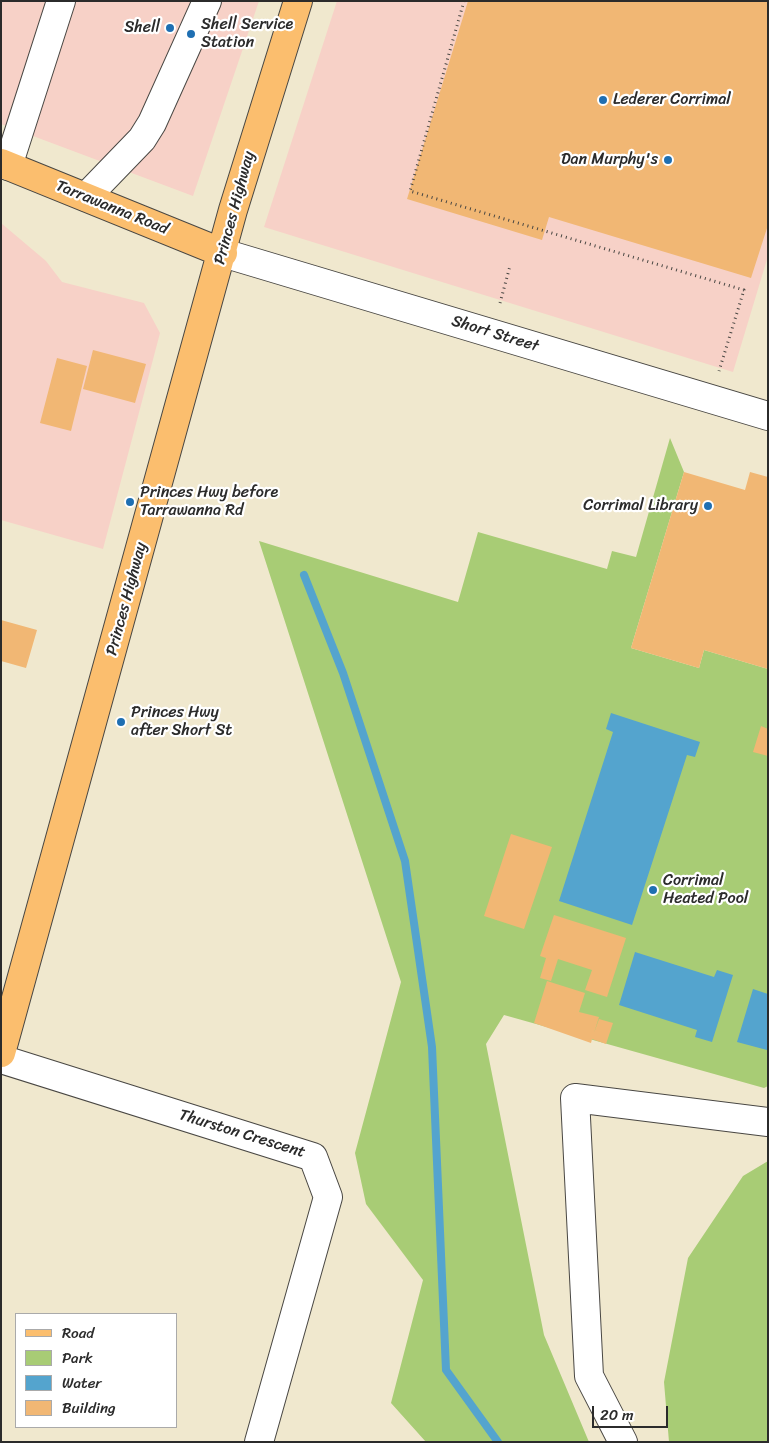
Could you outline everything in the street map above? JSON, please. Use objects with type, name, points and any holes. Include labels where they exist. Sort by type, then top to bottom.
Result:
[{"type":"main road","name":"Princes Highway","points":[[1,1054],[223,253],[233,210],[265,100],[298,1]]},
{"type":"main road","name":"Tarrawanna Road","points":[[5,165],[223,253]]},
{"type":"street","points":[[5,165],[61,1]]},
{"type":"street","points":[[86,197],[142,139],[152,123],[206,1]]},
{"type":"street","name":"Short Street","points":[[223,253],[768,416]]},
{"type":"street","name":"Thurston Crescent","points":[[1,1059],[313,1156],[328,1197],[260,1442]]},
{"type":"street","points":[[623,1442],[589,1376],[575,1098],[768,1122]]},
{"type":"path","points":[[464,1],[410,191],[744,290],[719,371]]},
{"type":"path","points":[[500,304],[510,266]]},
{"type":"shaded area","points":[[1,1],[259,1],[193,196],[1,124]]},
{"type":"shaded area","points":[[337,1],[768,1],[768,256],[733,372],[264,227]]},
{"type":"shaded area","points":[[1,223],[46,261],[62,282],[144,303],[160,333],[103,549],[1,520]]},
{"type":"green space","points":[[670,438],[684,472],[631,648],[699,668],[704,650],[768,669],[768,1086],[764,1088],[504,1015],[486,1044],[544,1335],[589,1442],[426,1442],[391,1403],[423,1280],[366,1204],[355,1153],[401,982],[259,541],[458,602],[478,532],[607,569],[612,551],[636,557]]},
{"type":"green space","points":[[768,1161],[768,1442],[669,1442],[664,1382],[688,1258],[743,1176]]},
{"type":"water","points":[[611,713],[700,742],[695,757],[687,755],[632,925],[559,901],[613,732],[606,729]]},
{"type":"water","points":[[635,952],[714,977],[717,970],[733,975],[712,1042],[695,1037],[697,1030],[619,1005]]},
{"type":"water","points":[[753,989],[768,994],[767,1050],[737,1042]]},
{"type":"building","name":"Lederer Corrimal","points":[[468,1],[768,1],[768,225],[751,278],[549,217],[542,240],[407,199]]},
{"type":"building","points":[[93,350],[146,364],[135,403],[83,389]]},
{"type":"building","points":[[57,358],[87,366],[71,431],[40,423]]},
{"type":"building","points":[[684,472],[745,490],[750,472],[768,477],[768,669],[704,650],[699,668],[631,648]]},
{"type":"building","points":[[1,620],[37,630],[26,668],[1,661]]},
{"type":"building","points":[[761,726],[768,729],[768,756],[753,752]]},
{"type":"building","points":[[511,834],[552,847],[524,929],[484,916]]},
{"type":"building","points":[[554,915],[626,938],[607,997],[585,990],[592,970],[558,959],[551,981],[540,978],[546,958],[540,956]]},
{"type":"building","points":[[547,981],[585,993],[579,1012],[599,1017],[594,1033],[599,1019],[613,1023],[606,1044],[592,1039],[591,1043],[534,1023]]},
{"type":"waterway","points":[[304,575],[343,673],[405,861],[432,1047],[446,1370],[498,1442]]},
{"type":"place","name":"Shell","points":[[170,28]]},
{"type":"place","name":"Shell Service Station","points":[[191,34]]},
{"type":"place","name":"Lederer Corrimal","points":[[603,100]]},
{"type":"place","name":"Dan Murphy's","points":[[668,160]]},
{"type":"place","name":"Princes Hwy before Tarrawanna Rd","points":[[130,502]]},
{"type":"place","name":"Corrimal Library","points":[[708,506]]},
{"type":"place","name":"Princes Hwy after Short St","points":[[121,722]]},
{"type":"place","name":"Corrimal Heated Pool","points":[[653,890]]}]
